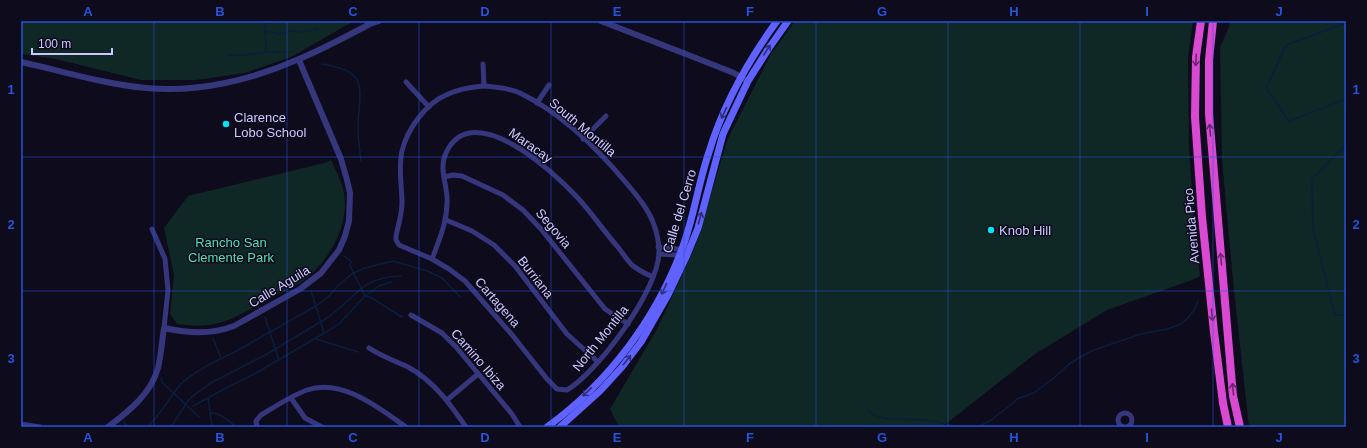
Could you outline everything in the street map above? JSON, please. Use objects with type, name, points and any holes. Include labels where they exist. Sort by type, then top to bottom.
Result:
[{"type":"highway","name":"Avenida Pico","points":[[1201,21],[1196,57],[1195,117],[1202,217],[1214,332],[1223,403],[1228,427]]},
{"type":"highway","name":"Avenida Pico","points":[[1213,21],[1209,60],[1209,114],[1233,396],[1240,427]]},
{"type":"main road","name":"Calle del Cerro","points":[[560,427],[600,391],[622,367],[642,342],[668,295],[684,254],[708,153],[717,128],[741,77],[761,42],[777,21]]},
{"type":"main road","name":"Calle del Cerro","points":[[547,427],[560,418],[595,385],[624,352],[656,305],[698,228],[723,134],[748,80],[788,21]]},
{"type":"street","points":[[21,62],[112,83],[146,88],[172,89],[225,83],[261,74],[299,60],[380,21]]},
{"type":"street","points":[[601,21],[702,60],[748,80]]},
{"type":"street","name":"Calle Aguila","points":[[164,328],[183,332],[210,333],[234,326],[312,281],[321,273],[338,250],[345,236],[349,221],[350,193],[340,159],[299,60]]},
{"type":"street","points":[[483,64],[484,86]]},
{"type":"street","points":[[406,82],[429,107]]},
{"type":"street","points":[[537,103],[549,85]]},
{"type":"street","name":"South Montilla","points":[[398,244],[395,238],[402,205],[402,152],[407,137],[429,107],[445,95],[466,88],[484,86],[504,88],[518,92],[537,103],[560,119],[602,155],[646,208],[654,225],[658,250]]},
{"type":"street","points":[[583,138],[606,116]]},
{"type":"street","name":"Maracay","points":[[432,259],[441,238],[446,220],[447,197],[442,165],[446,153],[457,138],[470,133],[480,132],[499,136],[534,159],[554,175],[576,196],[632,265],[653,277]]},
{"type":"street","name":"Segovia","points":[[444,177],[453,175],[462,176],[503,195],[523,210],[541,229],[605,309],[628,324]]},
{"type":"street","name":"Burriana","points":[[446,220],[472,231],[494,245],[515,266],[567,334],[598,362]]},
{"type":"street","points":[[108,427],[129,411],[144,395],[158,369],[168,290],[165,259],[152,229]]},
{"type":"street","name":"Cartagena","points":[[398,244],[449,268],[465,281],[513,336],[547,379],[557,389],[567,390]]},
{"type":"street","points":[[658,250],[678,249],[684,254]]},
{"type":"street","name":"North Montilla","points":[[567,390],[585,377],[628,324],[646,295],[653,277],[658,250]]},
{"type":"street","name":"Camino Ibiza","points":[[411,315],[442,333],[456,347],[512,414],[520,427]]},
{"type":"street","points":[[369,348],[379,355],[408,368],[427,379],[447,400],[466,427]]},
{"type":"street","points":[[447,400],[478,374]]},
{"type":"street","points":[[257,427],[256,421],[261,415],[308,390],[327,387],[341,389],[362,398],[406,427]]},
{"type":"street","points":[[291,398],[305,418],[322,427]]},
{"type":"street","points":[[1123,414],[1128,414],[1132,418],[1131,424],[1123,427],[1118,419],[1123,414]]},
{"type":"street","points":[[21,424],[40,427]]},
{"type":"green space","points":[[21,21],[354,21],[291,57],[245,73],[196,80],[141,80],[56,59],[21,54]]},
{"type":"green space","points":[[795,21],[1193,21],[1188,57],[1189,147],[1194,224],[1200,276],[1107,310],[1035,354],[942,427],[619,427],[610,409],[657,329],[695,247],[728,138],[771,54]]},
{"type":"green space","points":[[1230,21],[1346,21],[1346,427],[1249,427],[1233,281],[1222,160],[1220,47],[1229,27]]},
{"type":"green space","name":"Rancho San Clemente Park","points":[[331,160],[344,191],[344,214],[342,225],[333,246],[312,274],[299,284],[225,321],[204,325],[177,324],[170,314],[174,275],[164,228],[188,196],[324,163]]},
{"type":"waterway","points":[[265,21],[266,52]]},
{"type":"waterway","points":[[1346,23],[1286,45],[1266,88],[1289,121],[1346,99]]},
{"type":"waterway","points":[[265,31],[280,34],[290,31],[301,32],[318,29]]},
{"type":"waterway","points":[[228,55],[246,55],[266,52],[292,52]]},
{"type":"waterway","points":[[322,64],[340,68],[349,72],[356,78],[360,89],[358,134],[361,161]]},
{"type":"waterway","points":[[1346,144],[1312,179],[1313,229],[1335,315],[1346,315]]},
{"type":"waterway","points":[[344,256],[351,261],[350,266],[365,296],[370,297],[402,317]]},
{"type":"waterway","points":[[147,427],[156,418],[180,385],[191,376],[316,306],[327,298],[353,273],[365,268],[393,261],[427,271],[442,278],[460,297]]},
{"type":"waterway","points":[[171,427],[189,400],[209,384],[267,354],[327,318],[367,284],[387,277],[401,276]]},
{"type":"waterway","points":[[193,406],[256,373],[328,331],[340,323],[365,296],[379,286],[392,282]]},
{"type":"waterway","points":[[311,291],[324,333]]},
{"type":"waterway","points":[[978,427],[991,420],[1017,399],[1034,393],[1069,364],[1089,352],[1141,334],[1167,329],[1181,324],[1195,309],[1198,301]]},
{"type":"waterway","points":[[265,317],[279,360]]},
{"type":"waterway","points":[[213,338],[221,358]]},
{"type":"waterway","points":[[316,339],[358,352]]},
{"type":"waterway","points":[[161,378],[162,382],[199,417]]},
{"type":"waterway","points":[[208,398],[212,426]]},
{"type":"waterway","points":[[867,410],[880,417],[928,420],[963,427]]},
{"type":"waterway","points":[[210,413],[220,415],[236,427]]},
{"type":"waterway","points":[[124,422],[127,427]]},
{"type":"place","name":"Clarence Lobo School","points":[[226,124]]},
{"type":"place","name":"Knob Hill","points":[[991,230]]}]
